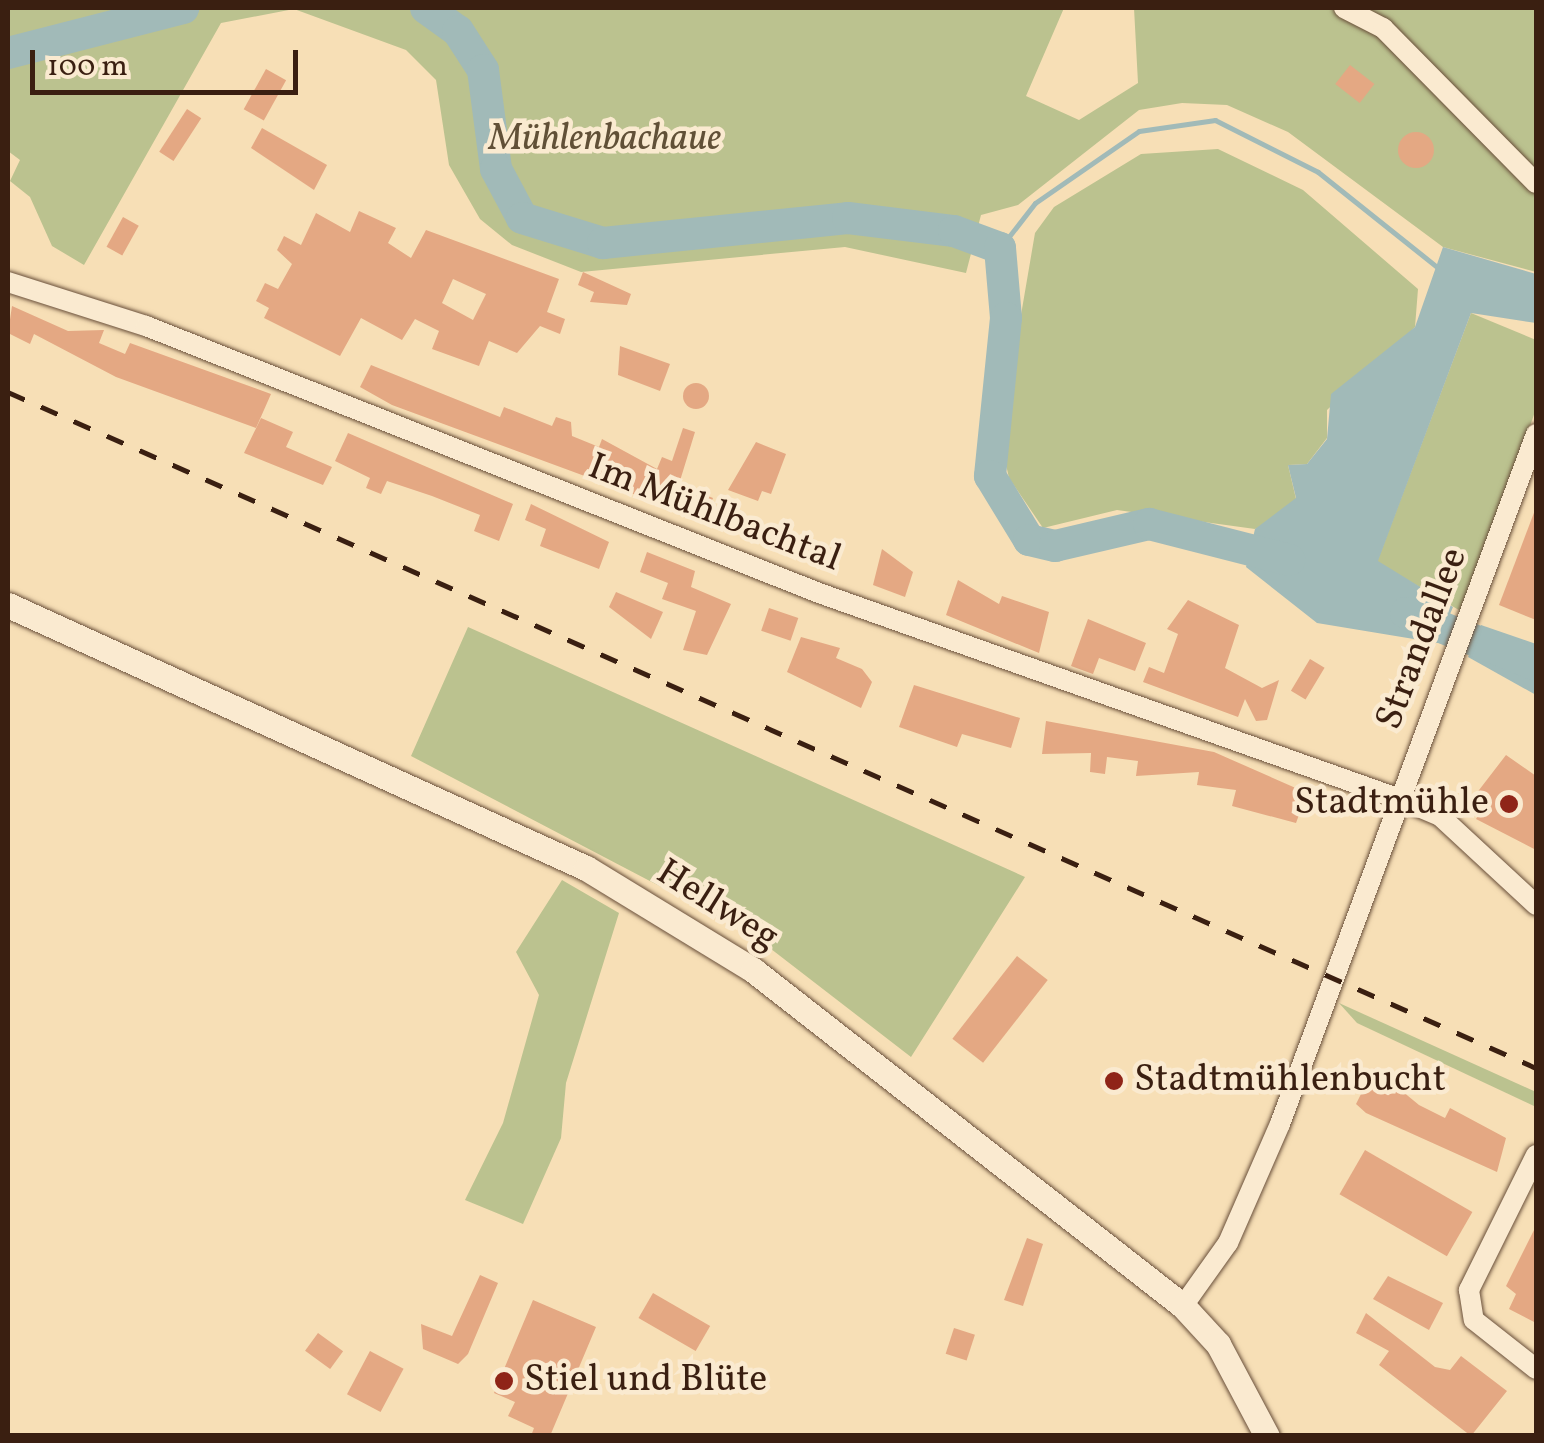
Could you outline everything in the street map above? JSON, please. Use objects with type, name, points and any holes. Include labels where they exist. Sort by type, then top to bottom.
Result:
[{"type":"street","points":[[1344,8],[1384,28],[1536,183]]},
{"type":"street","name":"Im Mühlbachtal","points":[[8,282],[146,326],[818,593],[1400,799],[1440,816],[1536,904]]},
{"type":"street","name":"Strandallee","points":[[1183,1306],[1228,1243],[1256,1181],[1536,434]]},
{"type":"street","name":"Hellweg","points":[[8,605],[586,868],[753,970],[1183,1306],[1218,1344],[1268,1436]]},
{"type":"street","points":[[1536,1154],[1469,1290],[1474,1320],[1536,1370]]},
{"type":"green space","name":"Mühlenbachaue","points":[[8,8],[1064,8],[1026,96],[1079,120],[1138,83],[1134,8],[1536,8],[1536,272],[1443,247],[1288,132],[1227,105],[1182,103],[1139,110],[1018,205],[981,215],[966,273],[845,247],[581,272],[512,245],[480,219],[449,165],[436,80],[406,50],[294,9],[221,23],[84,265],[52,246],[30,197],[10,181],[20,160],[8,151]]},
{"type":"green space","points":[[1218,149],[1303,190],[1418,289],[1415,327],[1327,410],[1327,438],[1307,464],[1288,465],[1296,499],[1269,523],[1255,529],[1117,510],[1043,528],[1009,478],[1000,438],[1035,233],[1054,207],[1141,154]]},
{"type":"green space","points":[[1471,313],[1536,340],[1536,409],[1464,613],[1377,562]]},
{"type":"green space","points":[[468,627],[1025,877],[911,1057],[753,935],[411,756]]},
{"type":"green space","points":[[562,880],[619,913],[566,1083],[561,1138],[523,1224],[465,1200],[503,1123],[539,995],[516,952]]},
{"type":"green space","points":[[1339,1003],[1536,1092],[1536,1107],[1357,1023]]},
{"type":"water","points":[[1443,247],[1536,274],[1536,323],[1471,313],[1378,561],[1453,607],[1438,643],[1317,623],[1246,567],[1255,529],[1296,498],[1288,465],[1307,464],[1327,439],[1331,394],[1415,327]]},
{"type":"water","points":[[1481,625],[1536,644],[1536,695],[1468,657]]},
{"type":"building","points":[[1350,65],[1374,84],[1360,103],[1335,84]]},
{"type":"building","points":[[266,69],[286,80],[264,120],[244,109]]},
{"type":"building","points":[[187,109],[201,118],[173,161],[159,152]]},
{"type":"building","points":[[262,128],[327,165],[314,190],[251,148]]},
{"type":"building","points":[[1416,132],[1429,137],[1434,150],[1429,163],[1416,168],[1403,163],[1398,150],[1403,137]]},
{"type":"building","points":[[359,211],[396,228],[388,243],[411,258],[426,230],[559,279],[547,312],[565,319],[560,334],[540,326],[517,353],[489,341],[479,366],[432,349],[439,331],[415,319],[402,340],[361,318],[340,356],[264,318],[269,308],[256,301],[265,283],[278,289],[292,264],[277,250],[284,236],[301,245],[316,213],[350,232]],"holes":[[[453,279],[486,294],[473,320],[442,303]]]},
{"type":"building","points":[[123,217],[139,226],[122,255],[107,247]]},
{"type":"building","points":[[583,272],[631,294],[627,305],[590,302],[594,292],[578,285]]},
{"type":"building","points":[[12,306],[68,331],[104,330],[99,343],[125,354],[130,343],[271,394],[256,428],[116,377],[34,334],[30,344],[8,333]]},
{"type":"building","points":[[620,346],[670,364],[660,391],[618,375]]},
{"type":"building","points":[[371,365],[500,417],[504,407],[552,426],[556,417],[571,422],[572,436],[599,447],[602,439],[657,469],[662,457],[672,461],[683,428],[695,432],[679,484],[713,498],[704,520],[392,405],[360,387]]},
{"type":"building","points":[[696,383],[705,387],[709,396],[705,405],[696,409],[687,405],[683,396],[687,387]]},
{"type":"building","points":[[261,418],[293,432],[286,447],[332,467],[323,485],[244,453]]},
{"type":"building","points":[[348,433],[513,504],[499,541],[474,531],[480,515],[387,481],[381,494],[366,488],[370,478],[335,461]]},
{"type":"building","points":[[756,442],[786,454],[771,494],[762,491],[758,501],[728,490]]},
{"type":"building","points":[[531,504],[609,542],[599,569],[540,546],[546,529],[525,520]]},
{"type":"building","points":[[1536,510],[1536,620],[1499,605]]},
{"type":"building","points":[[882,549],[913,572],[905,597],[873,585]]},
{"type":"building","points":[[647,552],[695,571],[691,587],[731,604],[707,655],[683,650],[696,611],[662,599],[668,583],[640,572]]},
{"type":"building","points":[[958,580],[999,604],[1002,596],[1049,612],[1039,653],[946,615]]},
{"type":"building","points":[[616,592],[663,612],[651,639],[609,607]]},
{"type":"building","points":[[1188,600],[1239,625],[1225,668],[1262,688],[1279,680],[1267,720],[1256,721],[1245,699],[1238,717],[1143,682],[1149,667],[1164,673],[1178,634],[1167,629]]},
{"type":"building","points":[[769,608],[798,618],[790,641],[761,631]]},
{"type":"building","points":[[1088,619],[1146,643],[1135,671],[1099,658],[1093,674],[1071,666]]},
{"type":"building","points":[[801,637],[840,648],[836,658],[862,669],[872,682],[861,708],[787,672]]},
{"type":"building","points":[[1310,659],[1325,668],[1306,699],[1291,691]]},
{"type":"building","points":[[914,685],[1020,718],[1011,748],[962,734],[957,747],[899,727]]},
{"type":"building","points":[[1046,721],[1214,752],[1307,793],[1296,823],[1232,806],[1236,790],[1197,785],[1199,772],[1136,776],[1138,761],[1107,757],[1105,774],[1090,772],[1091,753],[1042,754]]},
{"type":"building","name":"Stadtmühle","points":[[1506,755],[1536,776],[1536,850],[1476,819],[1484,807],[1476,794]]},
{"type":"building","points":[[1017,956],[1048,980],[983,1063],[952,1039]]},
{"type":"building","points":[[1374,1068],[1419,1105],[1445,1118],[1450,1108],[1506,1138],[1497,1172],[1366,1113],[1356,1104]]},
{"type":"building","points":[[1365,1150],[1472,1212],[1447,1256],[1340,1194]]},
{"type":"building","points":[[1536,1226],[1536,1323],[1509,1309],[1516,1294],[1506,1286]]},
{"type":"building","points":[[1027,1238],[1043,1244],[1023,1306],[1004,1300]]},
{"type":"building","points":[[480,1275],[498,1283],[468,1354],[458,1364],[423,1349],[421,1324],[452,1336]]},
{"type":"building","points":[[1388,1276],[1443,1303],[1429,1330],[1373,1299]]},
{"type":"building","points":[[653,1293],[710,1326],[696,1351],[638,1318]]},
{"type":"building","points":[[533,1300],[596,1327],[550,1436],[531,1436],[534,1428],[508,1416],[515,1402],[494,1393]]},
{"type":"building","points":[[1366,1313],[1435,1367],[1450,1370],[1461,1356],[1507,1391],[1471,1436],[1379,1365],[1389,1351],[1356,1333]]},
{"type":"building","points":[[954,1328],[975,1335],[967,1360],[946,1354]]},
{"type":"building","points":[[318,1333],[343,1351],[330,1369],[305,1351]]},
{"type":"building","points":[[370,1351],[404,1369],[381,1412],[347,1394]]},
{"type":"waterway","points":[[8,53],[183,8]]},
{"type":"waterway","points":[[426,8],[458,31],[483,70],[496,169],[522,218],[603,243],[848,218],[954,231],[1000,248],[1006,318],[990,476],[1029,540],[1055,546],[1149,524],[1289,560]]},
{"type":"waterway","points":[[1000,248],[1035,203],[1139,131],[1215,120],[1318,172],[1437,267]]},
{"type":"waterway","points":[[1406,613],[1536,665]]},
{"type":"railway","points":[[8,392],[1536,1068]]},
{"type":"place","name":"Stadtmühle","points":[[1509,804]]},
{"type":"place","name":"Stadtmühlenbucht","points":[[1114,1081]]},
{"type":"place","name":"Stiel und Blüte","points":[[504,1381]]}]
